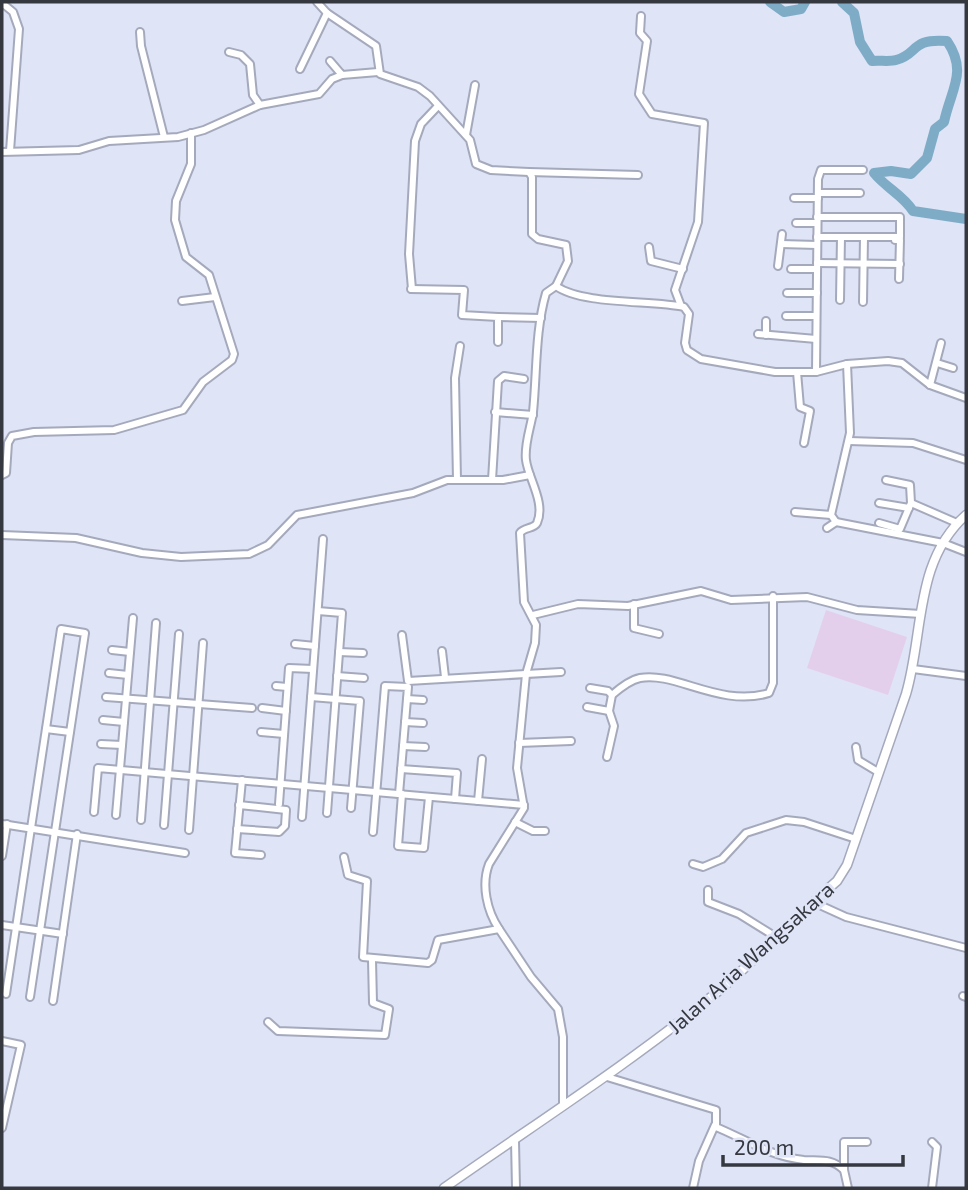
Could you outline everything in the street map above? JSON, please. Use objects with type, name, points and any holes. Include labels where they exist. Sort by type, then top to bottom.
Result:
[{"type":"street","points":[[317,2],[327,13],[376,46],[378,72]]},
{"type":"street","points":[[2,3],[13,12],[19,29],[6,151],[79,150],[109,141],[191,134],[260,105],[319,94],[332,79],[342,75],[378,72],[424,91],[466,135],[471,143],[472,159],[482,168],[638,175]]},
{"type":"street","points":[[300,69],[327,13]]},
{"type":"street","points":[[641,16],[640,33],[647,41],[639,97],[652,114],[704,123],[698,222],[675,290],[681,306],[689,314],[685,343],[695,356],[775,372],[816,372],[847,364],[902,363],[930,385],[966,398]]},
{"type":"street","points":[[141,32],[141,46],[164,137]]},
{"type":"street","points":[[229,52],[241,55],[250,64],[253,95],[260,105]]},
{"type":"street","points":[[330,61],[342,75]]},
{"type":"street","points":[[466,135],[475,85]]},
{"type":"street","points":[[438,106],[421,124],[415,141],[409,254],[410,289],[464,290],[463,317],[541,318]]},
{"type":"street","points":[[2,475],[6,473],[8,443],[12,436],[34,432],[114,430],[183,410],[203,382],[233,358],[209,275],[186,257],[176,220],[176,201],[191,164],[191,134]]},
{"type":"street","points":[[816,372],[817,220],[821,170],[863,170]]},
{"type":"street","points":[[529,172],[534,180],[532,234],[538,239],[566,245],[568,261],[556,286],[546,293],[526,457],[536,489],[538,521],[534,526],[521,530],[520,545],[524,602],[533,615],[535,643],[526,674],[525,713],[517,768],[524,805],[486,874],[486,901],[499,929],[531,977],[558,1009],[563,1037],[564,1106]]},
{"type":"street","points":[[794,198],[860,193]]},
{"type":"street","points":[[796,223],[900,217],[900,237],[864,239]]},
{"type":"street","points":[[778,265],[782,234]]},
{"type":"street","points":[[841,238],[841,300]]},
{"type":"street","points":[[781,244],[841,238],[900,240],[900,279]]},
{"type":"street","points":[[863,302],[864,239]]},
{"type":"street","points":[[649,247],[651,261],[683,269]]},
{"type":"street","points":[[791,269],[841,263],[900,264]]},
{"type":"street","points":[[556,286],[587,296],[681,306]]},
{"type":"street","points":[[787,293],[817,293]]},
{"type":"street","points":[[182,301],[215,297]]},
{"type":"street","points":[[786,316],[816,316]]},
{"type":"street","points":[[498,317],[498,342]]},
{"type":"street","points":[[766,321],[766,335]]},
{"type":"street","points":[[758,334],[816,339]]},
{"type":"street","points":[[930,385],[941,343]]},
{"type":"street","points":[[457,480],[455,378],[460,346]]},
{"type":"street","points":[[937,363],[953,368]]},
{"type":"street","points":[[836,522],[831,514],[849,441],[847,364]]},
{"type":"street","points":[[797,372],[800,407],[810,412],[804,443]]},
{"type":"street","points":[[492,480],[495,412],[500,378],[523,379]]},
{"type":"street","points":[[495,412],[533,415]]},
{"type":"street","points":[[849,441],[913,443],[966,460]]},
{"type":"street","points":[[2,535],[76,538],[142,554],[181,557],[249,554],[268,545],[297,515],[373,503],[413,493],[447,480],[492,480],[530,475]]},
{"type":"street","points":[[879,523],[900,529],[910,505],[910,485],[886,480]]},
{"type":"street","points":[[879,503],[910,505],[957,523]]},
{"type":"street","points":[[795,512],[831,514]]},
{"type":"street","name":"Jalan Aria Wangsakara","points":[[444,1188],[607,1077],[719,991],[842,874],[913,669],[927,576],[943,543],[966,515]]},
{"type":"street","points":[[827,528],[836,522],[943,543],[966,552]]},
{"type":"street","points":[[302,817],[323,539]]},
{"type":"street","points":[[533,615],[578,604],[634,604],[701,591],[731,600],[773,596],[807,597],[857,610],[921,614]]},
{"type":"street","points":[[607,757],[614,726],[609,711],[612,695],[621,687],[643,677],[715,694],[758,696],[769,693],[773,683],[773,596]]},
{"type":"street","points":[[634,604],[634,628],[659,634]]},
{"type":"street","points":[[318,611],[342,613],[327,813]]},
{"type":"street","points":[[116,816],[133,618]]},
{"type":"street","points":[[141,820],[156,623]]},
{"type":"street","points":[[6,994],[61,629],[85,633],[30,998]]},
{"type":"street","points":[[163,825],[179,634]]},
{"type":"street","points":[[402,635],[408,681],[561,672]]},
{"type":"street","points":[[189,830],[203,643]]},
{"type":"street","points":[[295,644],[315,646]]},
{"type":"street","points":[[112,650],[130,652]]},
{"type":"street","points":[[442,651],[446,677]]},
{"type":"street","points":[[339,652],[363,653]]},
{"type":"street","points":[[279,804],[289,668],[313,669]]},
{"type":"street","points":[[913,669],[966,676]]},
{"type":"street","points":[[109,673],[128,675]]},
{"type":"street","points":[[337,676],[364,678]]},
{"type":"street","points":[[276,686],[288,687]]},
{"type":"street","points":[[373,832],[385,686],[408,687],[398,846],[424,848],[429,797]]},
{"type":"street","points":[[590,688],[608,691],[612,695]]},
{"type":"street","points":[[106,697],[252,708]]},
{"type":"street","points":[[311,697],[360,701],[351,808]]},
{"type":"street","points":[[407,699],[423,700]]},
{"type":"street","points":[[587,707],[609,711]]},
{"type":"street","points":[[262,708],[286,711]]},
{"type":"street","points":[[103,720],[124,722]]},
{"type":"street","points":[[405,722],[423,723]]},
{"type":"street","points":[[46,729],[70,732]]},
{"type":"street","points":[[261,732],[284,734]]},
{"type":"street","points":[[519,743],[571,740]]},
{"type":"street","points":[[101,744],[122,746]]},
{"type":"street","points":[[403,746],[425,747]]},
{"type":"street","points":[[856,747],[858,760],[878,772]]},
{"type":"street","points":[[478,801],[482,759]]},
{"type":"street","points":[[94,812],[98,768],[524,805]]},
{"type":"street","points":[[401,769],[457,773],[454,799]]},
{"type":"street","points":[[242,780],[235,853],[261,855]]},
{"type":"street","points":[[237,829],[279,832],[285,826],[286,810],[239,805]]},
{"type":"street","points":[[693,864],[703,867],[719,861],[746,833],[786,820],[804,821],[856,838]]},
{"type":"street","points":[[515,822],[533,831],[545,831]]},
{"type":"street","points":[[2,856],[4,824],[185,853]]},
{"type":"street","points":[[53,1001],[77,834]]},
{"type":"street","points":[[344,857],[347,874],[367,881],[361,955],[372,960],[428,963],[432,960],[438,940],[499,929]]},
{"type":"street","points":[[708,890],[708,902],[739,914],[776,937]]},
{"type":"street","points":[[813,902],[846,918],[966,948]]},
{"type":"street","points":[[2,925],[63,934]]},
{"type":"street","points":[[268,1021],[278,1031],[384,1035],[389,1009],[373,1003],[372,960]]},
{"type":"street","points":[[2,1041],[21,1045],[2,1128]]},
{"type":"street","points":[[607,1077],[716,1110],[715,1125],[699,1161],[693,1188]]},
{"type":"street","points":[[715,1125],[763,1150],[799,1159],[832,1160],[845,1170]]},
{"type":"street","points":[[514,1141],[516,1188]]},
{"type":"street","points":[[848,1188],[844,1142],[867,1142]]},
{"type":"street","points":[[932,1142],[937,1147],[932,1188]]},
{"type":"shaded area","points":[[826,610],[907,637],[888,695],[807,668]]},
{"type":"waterway","points":[[770,2],[784,12],[801,9],[805,2]]},
{"type":"waterway","points":[[842,2],[854,13],[860,42],[872,61],[896,60],[921,44],[947,41],[956,62],[956,81],[944,122],[935,129],[927,158],[911,174],[891,171],[874,173],[913,211],[966,219]]}]
